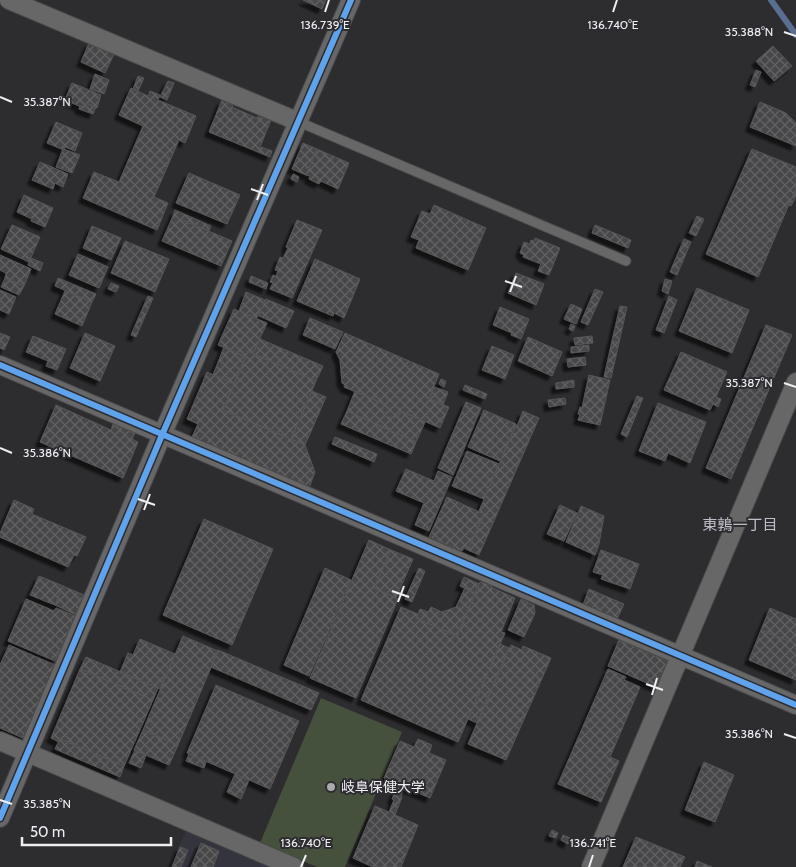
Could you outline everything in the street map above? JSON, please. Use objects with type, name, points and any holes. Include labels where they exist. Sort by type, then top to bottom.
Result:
[{"type":"street","points":[[9,0],[299,122]]},
{"type":"street","points":[[0,818],[162,435],[351,0]]},
{"type":"street","points":[[0,365],[796,705]]},
{"type":"street","points":[[591,867],[796,382]]},
{"type":"street","points":[[0,741],[294,867]]},
{"type":"lane","points":[[299,122],[626,261]]},
{"type":"shaded area","points":[[187,828],[278,867],[170,867]]},
{"type":"green space","name":"岐阜保健大学","points":[[321,698],[402,732],[345,867],[317,867],[260,843]]},
{"type":"building","points":[[303,0],[326,0],[322,9]]},
{"type":"building","points":[[89,43],[114,54],[105,73],[81,62]]},
{"type":"building","points":[[773,46],[792,66],[774,81],[756,61]]},
{"type":"building","points":[[756,70],[761,72],[755,87],[750,85]]},
{"type":"building","points":[[95,74],[109,80],[104,94],[90,89]]},
{"type":"building","points":[[138,76],[144,78],[138,91],[133,89]]},
{"type":"building","points":[[168,81],[174,83],[167,100],[160,97]]},
{"type":"building","points":[[72,83],[101,95],[97,108],[86,103],[84,108],[65,100]]},
{"type":"building","points":[[131,88],[148,96],[150,91],[160,95],[158,100],[196,116],[185,143],[179,140],[154,197],[168,203],[157,230],[83,198],[94,172],[119,182],[143,126],[119,115]]},
{"type":"building","points":[[222,100],[233,105],[232,107],[257,118],[259,115],[271,120],[258,152],[209,132]]},
{"type":"building","points":[[760,102],[786,113],[796,123],[796,146],[750,127]]},
{"type":"building","points":[[86,103],[96,107],[93,114],[79,109],[80,106],[84,108]]},
{"type":"building","points":[[56,122],[82,133],[75,151],[65,147],[64,150],[47,143]]},
{"type":"building","points":[[303,143],[317,149],[306,175],[292,169]]},
{"type":"building","points":[[261,147],[272,151],[270,157],[258,152]]},
{"type":"building","points":[[63,149],[80,155],[72,173],[56,167]]},
{"type":"building","points":[[317,149],[349,163],[338,189],[321,181],[319,184],[309,179],[310,176],[306,175]]},
{"type":"building","points":[[752,149],[796,167],[796,188],[758,277],[706,254]]},
{"type":"building","points":[[40,162],[68,174],[63,187],[55,183],[53,189],[32,180]]},
{"type":"building","points":[[189,173],[240,195],[227,224],[176,203]]},
{"type":"building","points":[[293,174],[299,177],[297,182],[291,179]]},
{"type":"building","points":[[795,190],[796,196],[791,206],[789,205]]},
{"type":"building","points":[[24,195],[53,208],[45,227],[17,212]]},
{"type":"building","points":[[434,205],[486,228],[468,270],[416,248],[419,240],[411,237],[422,211],[430,214]]},
{"type":"building","points":[[175,210],[211,226],[209,231],[173,216]]},
{"type":"building","points":[[173,216],[232,241],[221,266],[162,241]]},
{"type":"building","points":[[697,216],[704,219],[696,236],[689,233]]},
{"type":"building","points":[[297,220],[322,230],[292,298],[270,289],[273,283],[270,282],[273,275],[276,276],[278,271],[275,270],[280,257],[283,258],[288,248],[286,247]]},
{"type":"building","points":[[12,225],[40,237],[29,262],[1,249]]},
{"type":"building","points":[[595,225],[631,240],[628,248],[592,233]]},
{"type":"building","points":[[92,226],[121,238],[111,260],[83,248]]},
{"type":"building","points":[[535,238],[560,248],[549,275],[538,271],[541,264],[523,257],[524,255],[520,253],[524,242],[530,244],[531,240],[534,241]]},
{"type":"building","points":[[684,239],[691,242],[677,275],[670,272]]},
{"type":"building","points":[[125,241],[169,259],[155,292],[111,273]]},
{"type":"building","points":[[78,254],[108,267],[99,288],[69,275]]},
{"type":"building","points":[[0,255],[31,269],[24,286],[5,278],[6,273],[0,270]]},
{"type":"building","points":[[31,258],[43,263],[40,271],[28,265]]},
{"type":"building","points":[[315,259],[360,279],[344,318],[334,313],[333,316],[297,301]]},
{"type":"building","points":[[516,273],[544,284],[536,305],[508,293]]},
{"type":"building","points":[[251,276],[268,283],[266,289],[249,282]]},
{"type":"building","points":[[5,278],[24,286],[19,295],[1,287]]},
{"type":"building","points":[[58,278],[96,294],[92,302],[55,286]]},
{"type":"building","points":[[665,279],[672,281],[668,294],[662,291]]},
{"type":"building","points":[[111,283],[119,286],[116,292],[108,289]]},
{"type":"building","points":[[697,288],[749,310],[732,353],[679,331]]},
{"type":"building","points":[[595,289],[603,292],[588,325],[581,322]]},
{"type":"building","points":[[0,290],[16,297],[9,314],[0,310]]},
{"type":"building","points":[[65,291],[92,302],[82,326],[55,314]]},
{"type":"building","points":[[246,292],[265,300],[257,318],[239,311]]},
{"type":"building","points":[[148,296],[153,298],[136,337],[131,335]]},
{"type":"building","points":[[669,296],[677,300],[664,333],[656,330]]},
{"type":"building","points":[[266,299],[294,311],[286,328],[259,316]]},
{"type":"building","points":[[571,304],[582,309],[576,324],[564,319]]},
{"type":"building","points":[[620,306],[627,307],[619,343],[612,341]]},
{"type":"building","points":[[500,307],[529,319],[521,339],[493,325]]},
{"type":"building","points":[[234,309],[267,323],[253,354],[248,351],[246,357],[218,345]]},
{"type":"building","points":[[310,318],[343,332],[335,349],[303,335]]},
{"type":"building","points":[[571,324],[575,326],[573,331],[569,329]]},
{"type":"building","points":[[766,325],[792,335],[731,479],[706,468]]},
{"type":"building","points":[[0,333],[10,337],[4,350],[0,348]]},
{"type":"building","points":[[85,333],[115,346],[100,381],[70,368]]},
{"type":"building","points":[[345,333],[439,374],[429,399],[449,407],[440,428],[401,411],[398,417],[391,418],[386,416],[382,410],[384,404],[344,387],[340,360],[336,352]]},
{"type":"building","points":[[33,336],[66,349],[57,370],[46,366],[48,361],[26,352]]},
{"type":"building","points":[[592,336],[593,343],[575,345],[574,338]]},
{"type":"building","points":[[528,337],[562,352],[552,376],[518,361]]},
{"type":"building","points":[[260,339],[323,366],[316,381],[253,354]]},
{"type":"building","points":[[612,341],[619,343],[611,378],[604,377]]},
{"type":"building","points":[[589,345],[589,351],[571,353],[571,347]]},
{"type":"building","points":[[492,346],[514,355],[505,379],[482,370]]},
{"type":"building","points":[[224,347],[246,357],[234,384],[213,375]]},
{"type":"building","points":[[248,351],[316,381],[291,439],[223,410]]},
{"type":"building","points":[[681,352],[727,372],[716,397],[721,399],[718,407],[713,404],[710,410],[664,390]]},
{"type":"building","points":[[585,357],[586,365],[568,367],[567,359]]},
{"type":"building","points":[[207,372],[234,384],[223,410],[305,445],[315,472],[309,488],[192,437],[198,424],[187,419]]},
{"type":"building","points":[[589,375],[610,380],[600,425],[578,420]]},
{"type":"building","points":[[441,379],[446,381],[444,387],[439,384]]},
{"type":"building","points":[[574,380],[574,387],[556,389],[556,383]]},
{"type":"building","points":[[465,385],[487,394],[485,399],[463,390]]},
{"type":"building","points":[[434,387],[448,392],[443,405],[429,399]]},
{"type":"building","points":[[312,391],[326,397],[305,445],[291,439]]},
{"type":"building","points":[[355,391],[384,404],[382,410],[386,416],[391,418],[398,417],[401,411],[425,422],[416,442],[347,411]]},
{"type":"building","points":[[637,396],[643,398],[627,437],[621,434]]},
{"type":"building","points":[[565,398],[566,404],[549,407],[548,400]]},
{"type":"building","points":[[466,402],[481,408],[453,475],[438,468]]},
{"type":"building","points":[[658,403],[706,422],[690,463],[668,453],[665,461],[639,451]]},
{"type":"building","points":[[56,405],[111,430],[113,424],[135,433],[132,439],[138,442],[123,478],[40,442]]},
{"type":"building","points":[[484,410],[516,424],[500,461],[468,447]]},
{"type":"building","points":[[347,411],[416,442],[411,454],[341,424]]},
{"type":"building","points":[[523,411],[539,418],[479,555],[468,550],[484,514],[479,511]]},
{"type":"building","points":[[335,437],[377,454],[374,462],[332,444]]},
{"type":"building","points":[[467,451],[499,464],[484,499],[452,486]]},
{"type":"building","points":[[406,469],[434,481],[438,471],[452,477],[429,531],[415,525],[424,503],[396,491]]},
{"type":"building","points":[[447,497],[484,514],[468,550],[464,548],[462,551],[429,537]]},
{"type":"building","points":[[14,500],[34,509],[32,514],[86,537],[77,556],[74,555],[68,567],[0,537]]},
{"type":"building","points":[[560,505],[577,513],[564,541],[547,534]]},
{"type":"building","points":[[581,506],[604,516],[595,555],[566,542]]},
{"type":"building","points":[[204,519],[273,549],[232,645],[163,615]]},
{"type":"building","points":[[369,540],[391,550],[374,588],[398,599],[356,698],[310,678]]},
{"type":"building","points":[[391,550],[413,559],[396,598],[374,588]]},
{"type":"building","points":[[601,550],[639,564],[630,589],[601,579],[603,575],[593,572]]},
{"type":"building","points":[[325,568],[351,580],[309,676],[284,665]]},
{"type":"building","points":[[419,568],[425,571],[412,602],[405,599]]},
{"type":"building","points":[[39,576],[63,586],[55,605],[30,595]]},
{"type":"building","points":[[464,577],[479,584],[475,593],[460,586]]},
{"type":"building","points":[[480,582],[492,585],[491,587],[515,598],[501,632],[505,633],[458,742],[361,700],[401,607],[418,614],[416,618],[457,636]]},
{"type":"building","points":[[63,586],[84,595],[76,615],[55,605]]},
{"type":"building","points":[[465,588],[475,593],[457,636],[416,618],[420,609],[428,612],[431,607],[442,612],[456,607]]},
{"type":"building","points":[[589,589],[624,604],[617,619],[583,605]]},
{"type":"building","points":[[26,599],[54,611],[56,608],[75,616],[55,661],[8,641]]},
{"type":"building","points":[[521,599],[534,605],[535,613],[524,637],[508,630]]},
{"type":"building","points":[[770,608],[796,619],[796,644],[761,630]]},
{"type":"building","points":[[761,630],[796,644],[796,680],[749,660]]},
{"type":"building","points":[[183,636],[218,651],[178,745],[143,730]]},
{"type":"building","points":[[140,639],[175,654],[160,689],[120,672],[128,653],[133,655]]},
{"type":"building","points":[[619,640],[667,661],[656,687],[608,666]]},
{"type":"building","points":[[500,644],[509,648],[477,723],[468,719]]},
{"type":"building","points":[[9,645],[55,665],[23,738],[0,728],[0,665]]},
{"type":"building","points":[[511,645],[522,650],[523,646],[551,658],[506,760],[468,744]]},
{"type":"building","points":[[218,650],[319,693],[311,710],[211,667]]},
{"type":"building","points":[[86,657],[158,688],[153,700],[80,669]]},
{"type":"building","points":[[80,669],[153,700],[124,766],[60,739],[59,742],[51,738]]},
{"type":"building","points":[[608,669],[626,677],[624,680],[640,687],[610,757],[619,761],[601,802],[558,784]]},
{"type":"building","points":[[216,685],[299,721],[270,789],[187,753]]},
{"type":"building","points":[[143,730],[178,745],[169,765],[134,750]]},
{"type":"building","points":[[60,739],[124,766],[120,777],[55,749]]},
{"type":"building","points":[[418,739],[432,745],[429,753],[446,760],[430,798],[404,787],[395,815],[418,825],[401,867],[373,867],[353,858],[375,806],[389,812],[394,800],[392,799],[398,784],[384,778],[400,741],[414,747]]},
{"type":"building","points":[[135,750],[146,755],[141,768],[129,763]]},
{"type":"building","points":[[189,754],[206,762],[204,768],[186,761]]},
{"type":"building","points":[[704,762],[734,775],[715,822],[685,810]]},
{"type":"building","points":[[235,774],[249,780],[241,799],[227,792]]},
{"type":"building","points":[[552,830],[558,833],[556,838],[549,836]]},
{"type":"building","points":[[563,835],[570,838],[568,844],[561,840]]},
{"type":"building","points":[[636,837],[685,857],[680,867],[623,867]]},
{"type":"building","points":[[201,843],[219,851],[213,867],[191,867]]},
{"type":"building","points":[[180,847],[188,850],[181,867],[172,867]]},
{"type":"building","points":[[697,861],[712,867],[695,867]]},
{"type":"waterway","points":[[771,0],[796,35]]},
{"type":"cycle path","points":[[0,818],[162,435],[351,0]]},
{"type":"cycle path","points":[[0,365],[796,705]]},
{"type":"place","name":"岐阜保健大学","points":[[331,787]]},
{"type":"district","name":"東鶉一丁目","points":[[740,525]]}]
